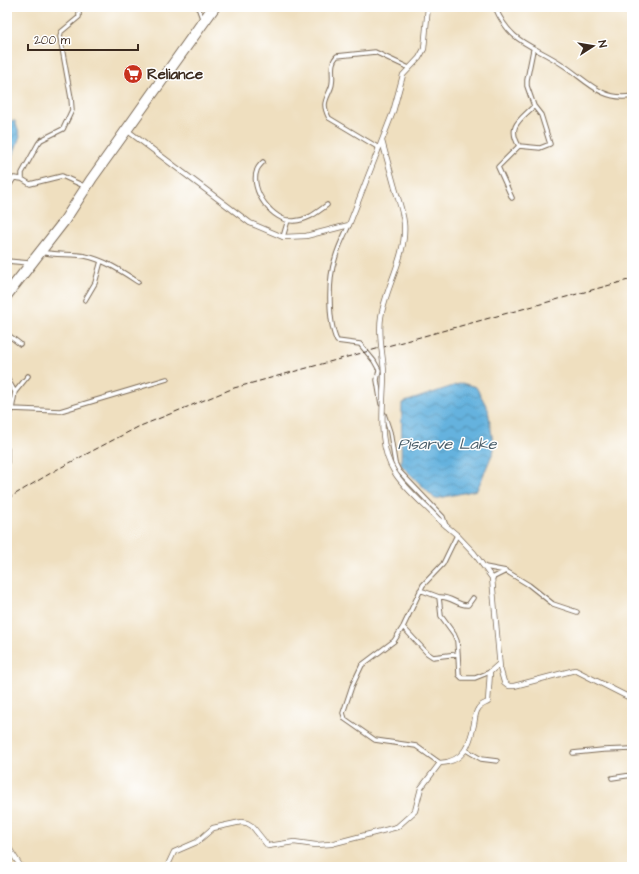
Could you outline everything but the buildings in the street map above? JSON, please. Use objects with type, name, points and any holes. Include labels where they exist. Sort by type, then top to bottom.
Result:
[{"type":"highway","points":[[7,298],[29,263],[41,251],[84,186],[211,7]]},
{"type":"highway","points":[[7,291],[65,223],[128,131],[217,7]]},
{"type":"street","points":[[22,179],[22,173],[38,144],[41,140],[63,129],[72,110],[60,38],[61,32],[79,17],[79,7]]},
{"type":"street","points":[[198,7],[202,18]]},
{"type":"street","points":[[428,7],[424,49],[419,58],[403,75],[398,87],[393,112],[335,258],[331,273],[331,306],[334,336],[337,341],[360,344],[374,361],[378,370],[377,380],[383,412],[390,432],[395,463],[399,471],[443,517],[446,526]]},
{"type":"street","points":[[495,7],[500,19],[509,32],[534,50],[564,65],[595,90],[610,95],[632,96]]},
{"type":"street","points":[[519,146],[540,148],[550,144],[541,114],[534,106],[529,96],[527,80],[534,50]]},
{"type":"street","points":[[379,148],[329,118],[325,104],[332,89],[333,59],[336,56],[375,52],[409,68]]},
{"type":"street","points":[[519,146],[513,132],[514,127],[534,106]]},
{"type":"street","points":[[128,131],[250,223],[283,237],[306,236],[349,225]]},
{"type":"street","points":[[382,141],[404,224],[401,249],[381,317],[380,337],[384,368],[382,405],[384,442],[388,459],[395,474],[438,520],[457,535],[485,566],[492,578],[498,631],[499,664],[504,682],[509,686],[522,685],[575,670],[632,699]]},
{"type":"street","points":[[512,198],[498,167],[519,146]]},
{"type":"street","points":[[263,162],[257,169],[256,183],[260,196],[271,211],[282,220],[310,218],[327,205]]},
{"type":"street","points":[[7,190],[14,178],[22,179],[30,184],[62,176],[84,186]]},
{"type":"street","points":[[283,237],[288,220]]},
{"type":"street","points":[[41,251],[84,256],[101,261],[112,265],[138,282]]},
{"type":"street","points":[[7,261],[29,263]]},
{"type":"street","points":[[85,300],[95,284],[101,261]]},
{"type":"street","points":[[7,334],[20,344]]},
{"type":"street","points":[[7,425],[15,392],[28,376]]},
{"type":"street","points":[[7,378],[15,392]]},
{"type":"street","points":[[12,409],[60,411],[167,378]]},
{"type":"street","points":[[7,449],[7,462]]},
{"type":"street","points":[[457,535],[443,564],[427,579],[420,590],[403,627],[387,648],[362,665],[345,704],[344,716],[375,740],[416,746],[440,763],[447,763],[457,758],[469,746],[478,708],[488,702],[490,672]]},
{"type":"street","points":[[485,566],[506,571],[529,585],[553,604],[577,612]]},
{"type":"street","points":[[492,578],[506,571]]},
{"type":"street","points":[[420,590],[439,597],[450,598],[465,605],[468,605],[473,598]]},
{"type":"street","points":[[439,597],[441,616],[454,634],[457,641],[459,676],[462,678],[475,678],[490,672],[499,664]]},
{"type":"street","points":[[403,627],[427,653],[433,657],[458,654]]},
{"type":"street","points":[[573,753],[632,749]]},
{"type":"street","points":[[466,750],[481,759],[497,761]]},
{"type":"street","points":[[167,867],[174,852],[197,842],[213,828],[241,822],[252,826],[268,846],[294,842],[316,845],[331,844],[397,827],[415,811],[422,788],[440,763]]},
{"type":"street","points":[[612,778],[632,775]]},
{"type":"street","points":[[7,845],[21,867]]},
{"type":"water","points":[[7,121],[15,121],[20,136],[7,172]]},
{"type":"water","name":"Pisarve Lake","points":[[462,383],[476,387],[488,409],[494,450],[477,490],[435,499],[401,465],[402,403]]},
{"type":"railway","points":[[7,499],[56,470],[138,427],[234,388],[632,279]]},
{"type":"place","name":"Reliance","points":[[133,74]]}]
